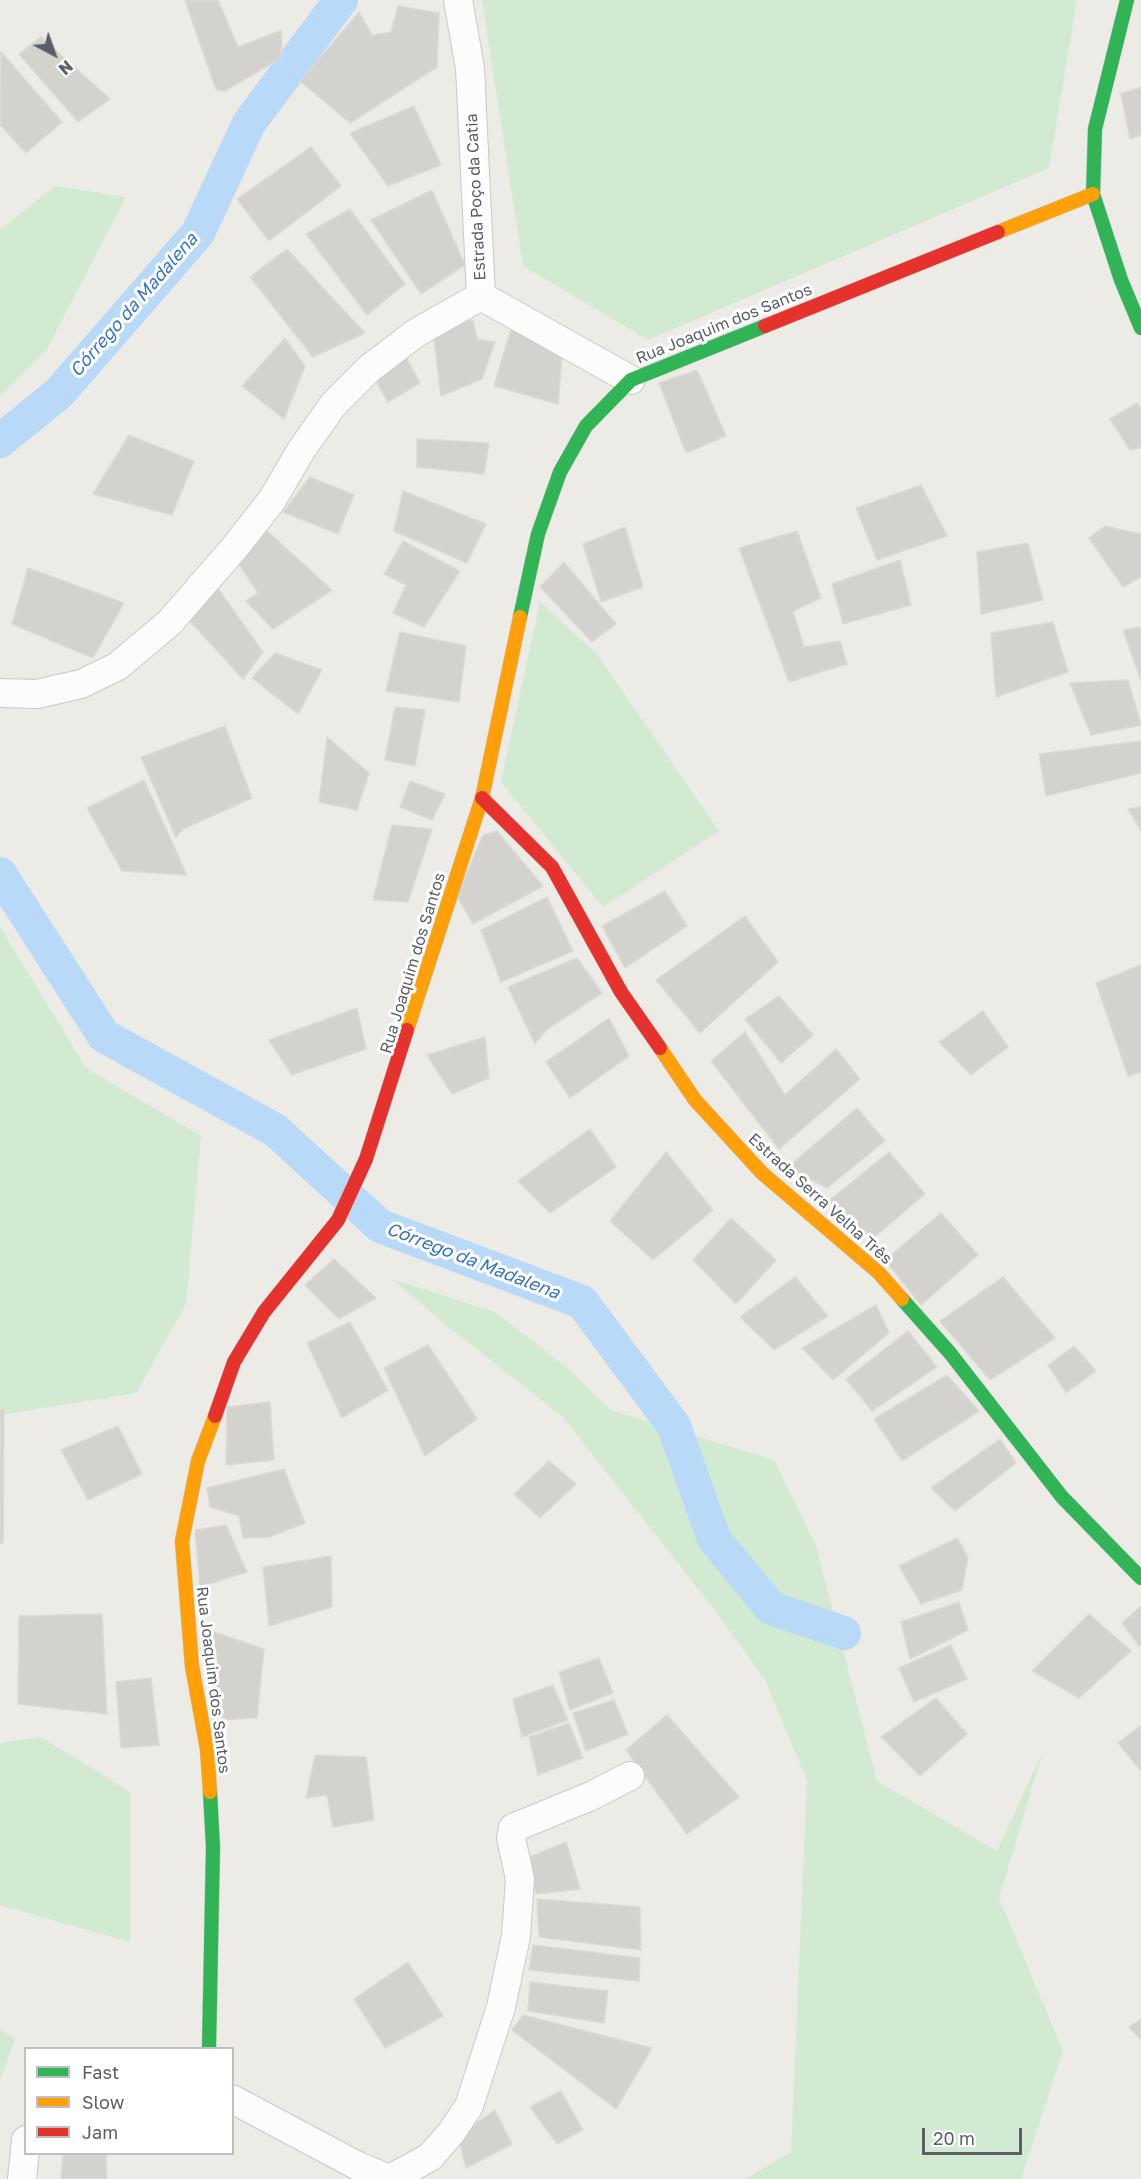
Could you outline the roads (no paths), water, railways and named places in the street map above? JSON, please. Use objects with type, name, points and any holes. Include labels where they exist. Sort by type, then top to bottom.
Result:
[{"type":"street","name":"Estrada Poço da Catia","points":[[458,0],[470,68],[482,296],[631,380]]},
{"type":"street","points":[[1126,0],[1095,129],[1093,194],[1121,280],[1141,328]]},
{"type":"street","name":"Rua Joaquim dos Santos","points":[[209,2042],[213,1847],[207,1749],[192,1666],[182,1541],[198,1461],[234,1362],[264,1312],[338,1220],[366,1160],[482,798],[538,534],[560,472],[586,426],[631,380],[1093,194]]},
{"type":"street","points":[[0,693],[37,694],[81,684],[118,666],[170,622],[236,546],[272,500],[300,452],[333,405],[370,369],[416,333],[482,296]]},
{"type":"street","name":"Estrada Serra Velha Três","points":[[482,798],[552,867],[621,992],[695,1100],[762,1173],[879,1273],[950,1353],[1062,1497],[1141,1578]]},
{"type":"street","points":[[234,2100],[357,2166],[390,2179],[430,2157],[451,2133],[469,2106],[501,2007],[516,1936],[520,1879],[512,1845],[513,1828],[591,1796],[630,1776]]},
{"type":"street","points":[[22,2179],[24,2155]]},
{"type":"waterway","name":"Córrego da Madalena","points":[[0,441],[59,393],[198,233],[249,123],[341,0]]},
{"type":"waterway","name":"Córrego da Madalena","points":[[0,874],[104,1036],[275,1130],[380,1226],[582,1302],[674,1426],[714,1539],[771,1608],[844,1633]]}]
